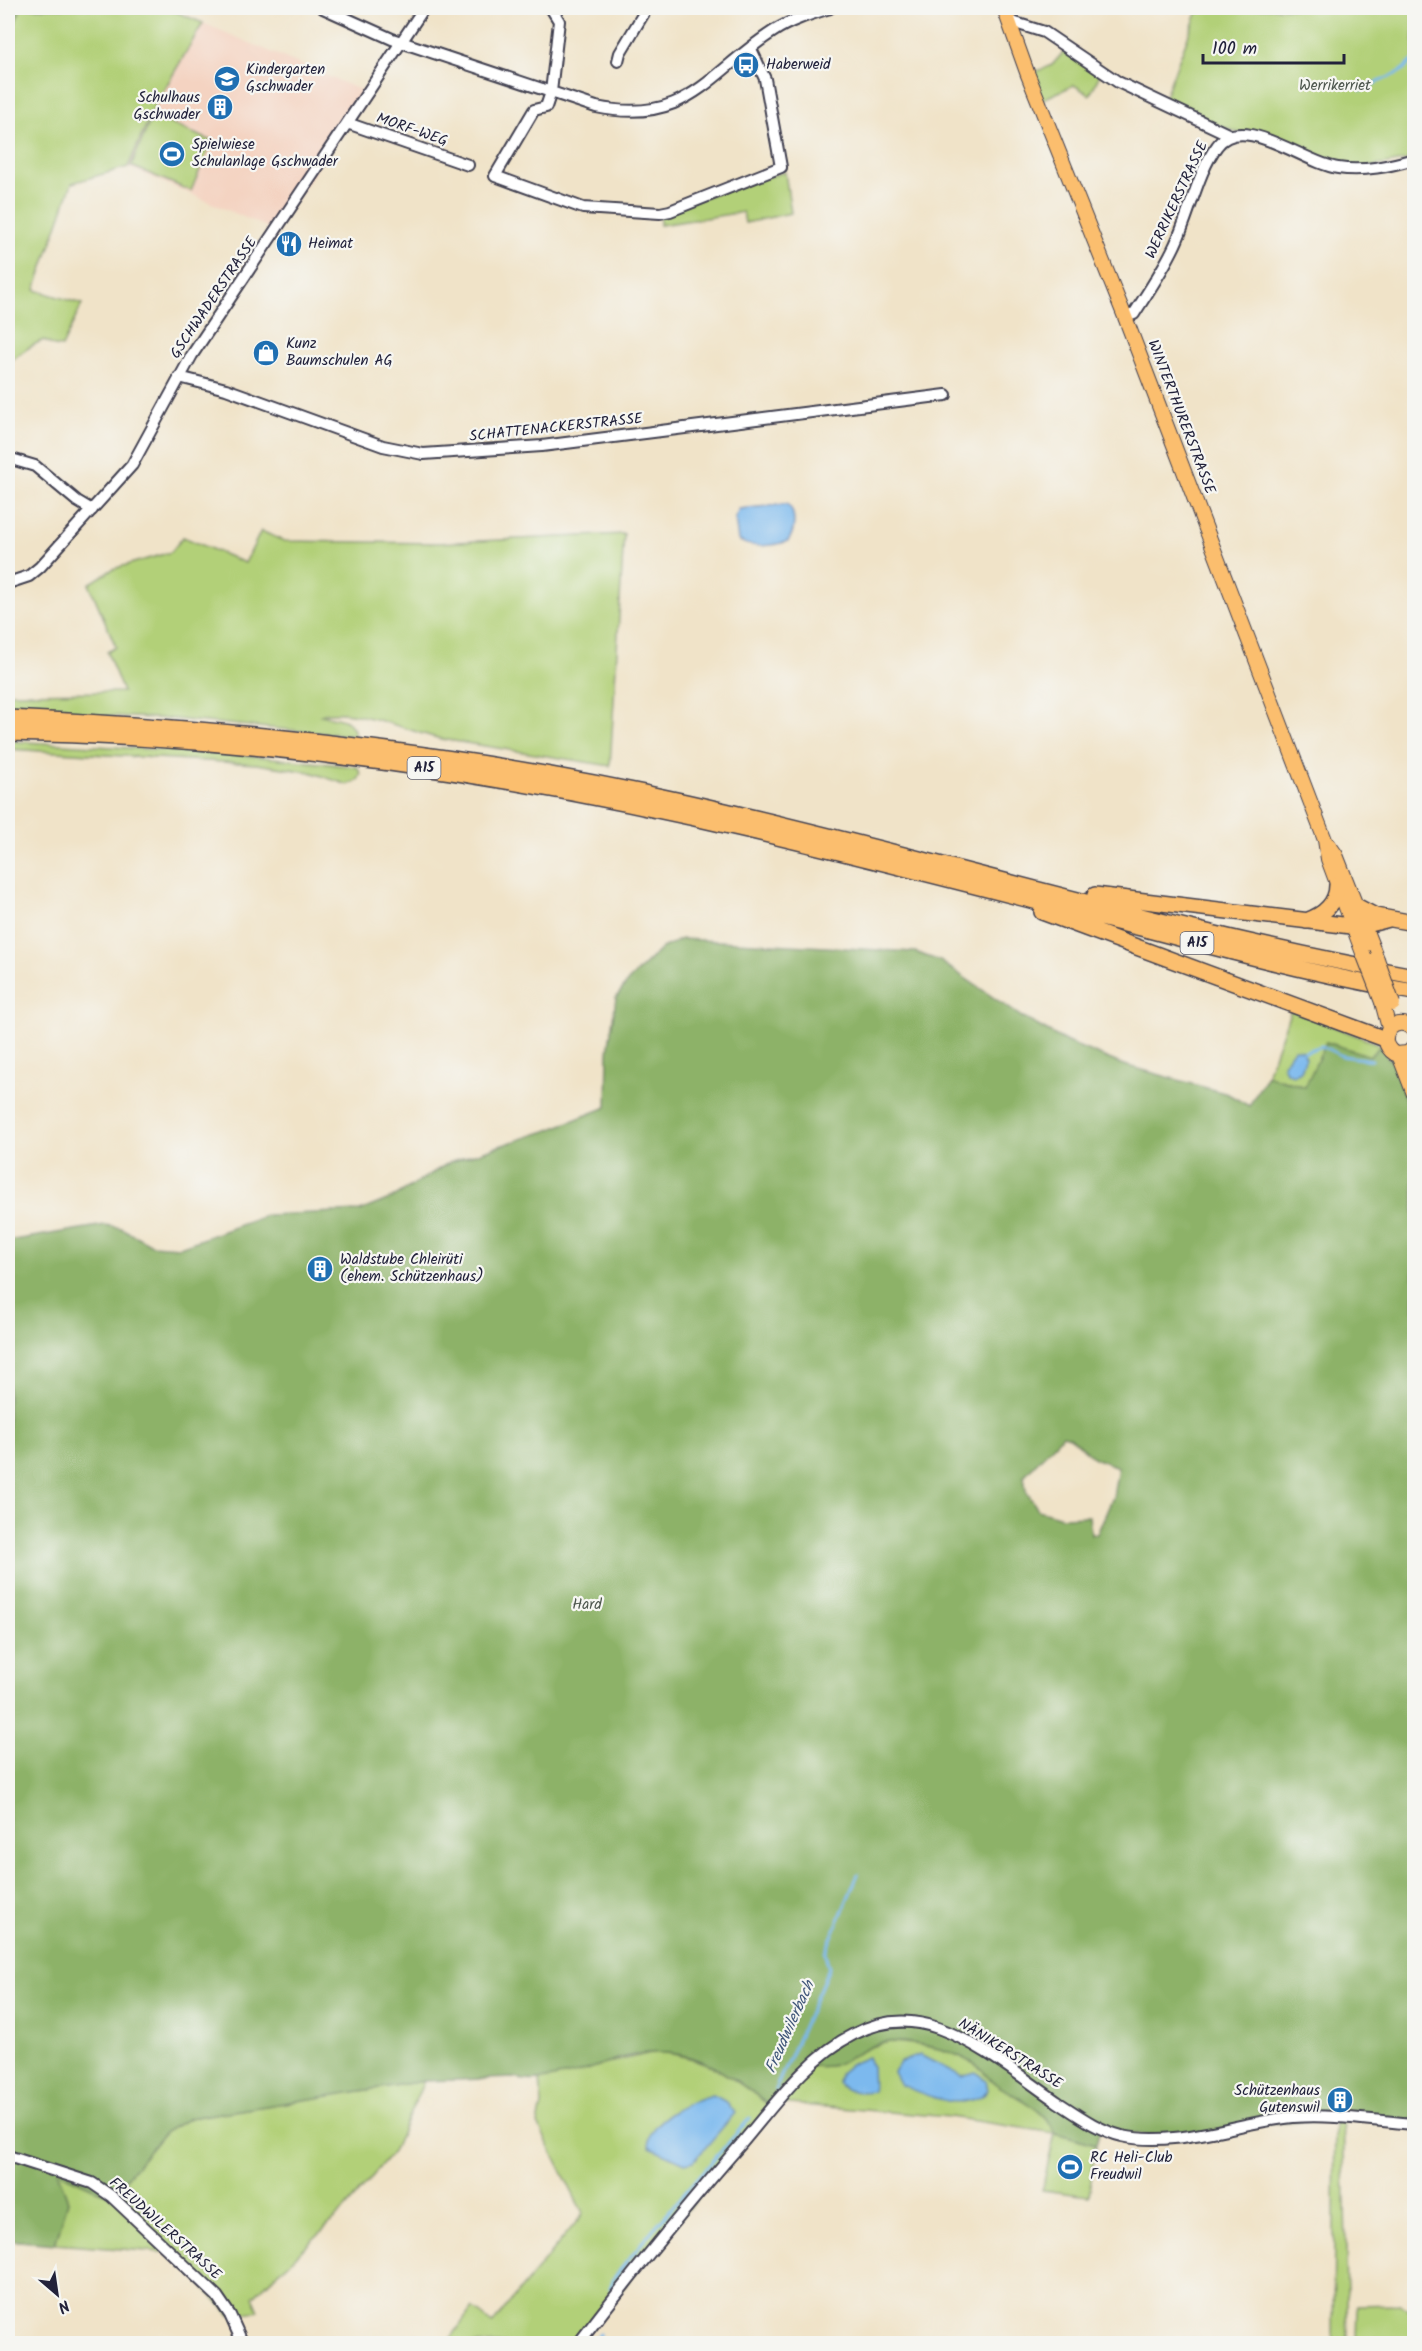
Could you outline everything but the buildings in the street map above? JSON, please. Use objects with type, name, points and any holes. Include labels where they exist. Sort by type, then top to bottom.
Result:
[{"type":"highway","name":"A15","points":[[8,718],[134,723],[270,735],[476,762],[694,804],[1264,945],[1414,976]]},
{"type":"highway","name":"A15","points":[[8,733],[141,739],[262,748],[480,776],[688,816],[980,887],[1256,958],[1414,992]]},
{"type":"highway","points":[[1306,921],[1318,916],[1328,907],[1335,898],[1337,885]]},
{"type":"highway","points":[[1026,886],[1358,926],[1389,919]]},
{"type":"highway","points":[[980,887],[1392,1030]]},
{"type":"highway","points":[[1358,907],[1367,914],[1414,923]]},
{"type":"main road","name":"WINTERTHURERSTRASSE","points":[[1004,8],[1325,840],[1328,859],[1337,885],[1377,959],[1392,1030],[1388,1048],[1410,1054],[1414,1095]]},
{"type":"main road","name":"WINTERTHURERSTRASSE","points":[[1325,840],[1336,855],[1358,907],[1358,926],[1363,953],[1387,1003]]},
{"type":"main road","points":[[1392,1030],[1410,1025],[1414,1031]]},
{"type":"street","points":[[322,8],[401,41],[551,92],[603,109],[635,111],[659,108],[694,94],[784,25],[830,8]]},
{"type":"street","name":"GSCHWADERSTRASSE","points":[[8,583],[34,573],[139,456],[179,377],[424,8]]},
{"type":"street","points":[[551,8],[560,21],[551,92],[546,107],[534,110],[495,176],[596,211],[670,211],[781,167],[765,80],[752,49]]},
{"type":"street","points":[[618,61],[620,53],[647,8]]},
{"type":"street","points":[[1009,21],[1044,32],[1118,82],[1230,135]]},
{"type":"street","name":"MORF-WEG","points":[[347,123],[468,165]]},
{"type":"street","name":"WERRIKERSTRASSE","points":[[1125,317],[1134,314],[1174,247],[1214,151],[1230,135],[1248,133],[1260,136],[1314,162],[1340,169],[1369,169],[1414,159]]},
{"type":"street","name":"SCHATTENACKERSTRASSE","points":[[179,377],[226,389],[383,446],[423,454],[552,445],[946,395]]},
{"type":"street","points":[[8,458],[35,466],[77,501],[92,510]]},
{"type":"street","name":"NÄNIKERSTRASSE","points":[[578,2343],[662,2236],[791,2085],[832,2048],[854,2034],[876,2025],[912,2022],[946,2032],[990,2057],[1088,2122],[1112,2133],[1131,2137],[1164,2138],[1309,2116],[1414,2124]]},
{"type":"street","name":"FREUDWILERSTRASSE","points":[[8,2156],[74,2176],[111,2196],[217,2296],[231,2316],[243,2343]]},
{"type":"shaded area","points":[[203,23],[367,93],[276,231],[128,167],[154,107]]},
{"type":"green space","points":[[8,8],[21,8],[8,40]]},
{"type":"green space","points":[[21,8],[167,8],[203,23],[154,107],[128,167],[72,183],[35,290],[82,304],[62,347],[54,346],[44,340],[25,350],[8,364],[8,40]]},
{"type":"green space","name":"Werrikerriet","points":[[1199,8],[1414,8],[1414,159],[1355,170],[1239,133],[1162,104]]},
{"type":"green space","points":[[1068,47],[1101,72],[1090,95],[1074,85],[1039,101],[1028,75],[1052,65]]},
{"type":"green space","name":"Spielwiese Schulanlage Gschwader","points":[[152,116],[212,141],[191,191],[131,166]]},
{"type":"green space","points":[[785,172],[791,213],[745,223],[743,212],[660,225],[660,213],[738,185]]},
{"type":"green space","points":[[261,531],[284,541],[436,543],[624,534],[610,766],[441,739],[364,716],[348,714],[321,715],[347,722],[354,730],[355,736],[173,719],[8,711],[8,693],[123,692],[107,652],[116,647],[89,584],[113,569],[171,552],[183,537],[245,563]]},
{"type":"green space","points":[[8,741],[234,754],[357,767],[361,774],[358,780],[348,785],[310,772],[256,764],[8,749]]},
{"type":"green space","name":"Hard","points":[[682,939],[915,952],[940,961],[1022,1017],[1067,1042],[1121,1064],[1228,1094],[1249,1106],[1267,1075],[1305,1087],[1326,1042],[1370,1056],[1380,1046],[1393,1064],[1414,1125],[1414,2124],[1336,2116],[1164,2138],[1100,2129],[1096,2144],[1056,2133],[1051,2124],[1037,2110],[996,2084],[971,2062],[949,2052],[923,2045],[899,2042],[880,2043],[836,2064],[810,2066],[772,2107],[738,2082],[705,2063],[669,2053],[648,2053],[542,2080],[515,2078],[424,2081],[189,2118],[165,2132],[111,2196],[57,2171],[68,2201],[55,2244],[8,2240],[8,1241],[105,1225],[121,1228],[152,1245],[180,1247],[267,1215],[360,1211],[392,1198],[450,1162],[546,1131],[607,1107],[608,1052],[616,998],[628,981],[662,948]],"holes":[[[1063,1435],[1070,1437],[1094,1458],[1118,1467],[1113,1497],[1097,1534],[1091,1534],[1089,1516],[1062,1517],[1038,1510],[1026,1491],[1024,1476]]]},
{"type":"green space","points":[[1291,1010],[1380,1046],[1370,1056],[1305,1088],[1267,1075]]},
{"type":"green space","points":[[1412,1051],[1414,1125],[1390,1059],[1395,1054]]},
{"type":"green space","points":[[887,2042],[923,2045],[948,2051],[970,2061],[996,2084],[1030,2104],[1044,2116],[1056,2133],[1096,2144],[1089,2196],[1042,2190],[1055,2133],[950,2117],[776,2103],[810,2066],[830,2066],[859,2050]]},
{"type":"green space","points":[[659,2052],[693,2059],[720,2070],[772,2107],[578,2343],[447,2344],[472,2308],[492,2324],[583,2214],[538,2124],[542,2105],[540,2080]]},
{"type":"green space","points":[[424,2081],[393,2152],[345,2209],[253,2297],[259,2311],[230,2315],[170,2250],[161,2252],[55,2244],[68,2201],[57,2171],[111,2196],[165,2132],[189,2118]]},
{"type":"green space","points":[[1335,2108],[1343,2108],[1348,2343],[1333,2344]]},
{"type":"green space","points":[[1400,2304],[1409,2311],[1414,2343],[1356,2343],[1357,2305]]},
{"type":"water","points":[[787,504],[794,517],[792,533],[788,541],[762,546],[749,545],[738,540],[735,518],[739,509]]},
{"type":"water","points":[[1294,1049],[1302,1050],[1306,1057],[1301,1071],[1293,1075],[1286,1072],[1283,1064]]},
{"type":"water","points":[[920,2055],[961,2076],[976,2072],[986,2081],[988,2090],[969,2101],[958,2102],[934,2098],[901,2085],[894,2072],[900,2062]]},
{"type":"water","points":[[868,2057],[872,2067],[873,2091],[850,2091],[838,2083],[840,2073],[851,2064]]},
{"type":"water","points":[[712,2095],[727,2102],[735,2113],[694,2161],[685,2163],[650,2147],[649,2138],[653,2129],[670,2113]]},
{"type":"waterway","points":[[1361,90],[1400,72],[1414,60]]},
{"type":"waterway","points":[[1304,1052],[1322,1046],[1342,1056],[1372,1060]]},
{"type":"waterway","name":"Freudwilerbach","points":[[775,2090],[829,1968],[825,1953],[858,1874]]},
{"type":"waterway","name":"Freudwilerbach","points":[[610,2288],[614,2278],[644,2240],[750,2118]]},
{"type":"waterway","name":"Freudwilerbach","points":[[593,2344],[600,2334]]},
{"type":"place","name":"Haberweid","points":[[746,65]]},
{"type":"place","name":"Kindergarten Gschwader","points":[[227,79]]},
{"type":"place","name":"Schulhaus Gschwader","points":[[220,107]]},
{"type":"place","name":"Spielwiese Schulanlage Gschwader","points":[[172,154]]},
{"type":"place","name":"Heimat","points":[[289,244]]},
{"type":"place","name":"Kunz Baumschulen AG","points":[[266,353]]},
{"type":"place","name":"Waldstube Chleirüti (ehem. Schützenhaus)","points":[[320,1269]]},
{"type":"place","name":"Schützenhaus Gutenswil","points":[[1340,2100]]},
{"type":"place","name":"RC Heli-Club Freudwil","points":[[1070,2167]]}]
